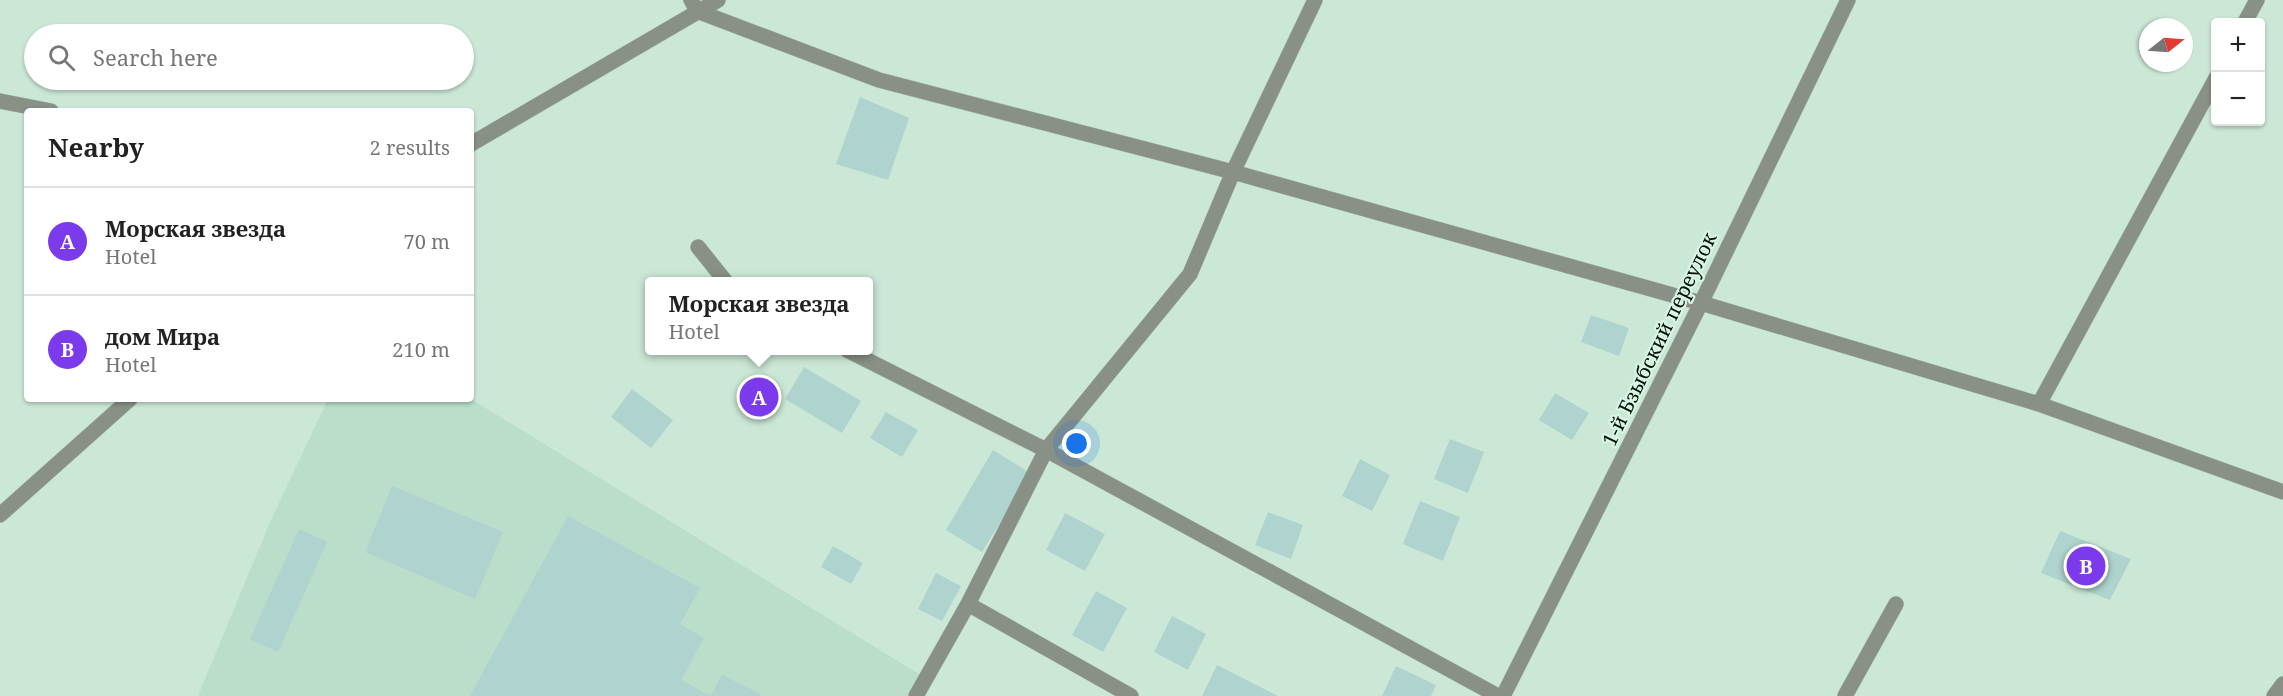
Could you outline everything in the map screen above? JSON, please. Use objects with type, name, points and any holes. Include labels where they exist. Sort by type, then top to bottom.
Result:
[{"type":"street","points":[[474,142],[694,5],[718,0]]},
{"type":"street","points":[[916,696],[968,604],[1046,450],[1190,274],[1233,172],[1315,0]]},
{"type":"street","name":"1-й Бзыбский переулок","points":[[1503,696],[1701,303],[1848,0]]},
{"type":"street","points":[[2247,18],[2257,0]]},
{"type":"street","points":[[694,5],[879,80],[1233,172],[1701,303],[2039,404],[2283,492]]},
{"type":"street","points":[[2039,404],[2211,87]]},
{"type":"street","points":[[0,101],[36,108]]},
{"type":"street","points":[[698,247],[722,277]]},
{"type":"street","points":[[855,355],[1046,450],[1498,696]]},
{"type":"street","points":[[2,508],[126,402]]},
{"type":"street","points":[[968,604],[1131,696]]},
{"type":"street","points":[[1845,696],[1896,604]]},
{"type":"street","points":[[2274,696],[2283,684]]},
{"type":"shaded area","points":[[474,401],[932,682],[924,696],[198,696],[270,522],[327,402]]},
{"type":"building","points":[[860,97],[909,118],[888,180],[836,164]]},
{"type":"building","points":[[1591,315],[1629,328],[1619,356],[1581,342]]},
{"type":"building","points":[[804,367],[861,401],[842,433],[785,399]]},
{"type":"building","points":[[632,389],[673,420],[651,448],[611,417]]},
{"type":"building","points":[[1555,393],[1589,413],[1572,440],[1539,420]]},
{"type":"building","points":[[886,412],[918,430],[902,457],[870,438]]},
{"type":"building","points":[[1450,439],[1484,452],[1468,493],[1434,479]]},
{"type":"building","points":[[993,450],[1030,473],[982,552],[946,530]]},
{"type":"building","points":[[1360,459],[1390,475],[1372,511],[1342,496]]},
{"type":"building","points":[[392,486],[503,532],[475,599],[365,552]]},
{"type":"building","points":[[1420,501],[1460,517],[1443,561],[1403,544]]},
{"type":"building","points":[[1268,512],[1303,525],[1291,559],[1255,545]]},
{"type":"building","points":[[1065,513],[1105,534],[1085,571],[1046,550]]},
{"type":"building","points":[[568,516],[700,588],[680,624],[704,638],[681,680],[711,696],[470,696]]},
{"type":"building","points":[[299,529],[327,542],[278,652],[250,639]]},
{"type":"building","points":[[2060,531],[2131,559],[2110,600],[2041,573]]},
{"type":"building","points":[[833,546],[863,563],[851,584],[821,567]]},
{"type":"building","points":[[936,573],[961,586],[942,621],[918,609]]},
{"type":"building","points":[[1096,591],[1127,608],[1103,652],[1072,635]]},
{"type":"building","points":[[1172,616],[1206,634],[1188,670],[1154,652]]},
{"type":"building","points":[[1217,665],[1278,696],[1202,696]]},
{"type":"building","points":[[1396,666],[1436,685],[1431,696],[1382,696]]},
{"type":"building","points":[[722,675],[761,694],[760,696],[711,696]]},
{"type":"place","name":"Морская звезда","points":[[759,397]]},
{"type":"place","name":"дом Мира","points":[[2086,566]]}]
